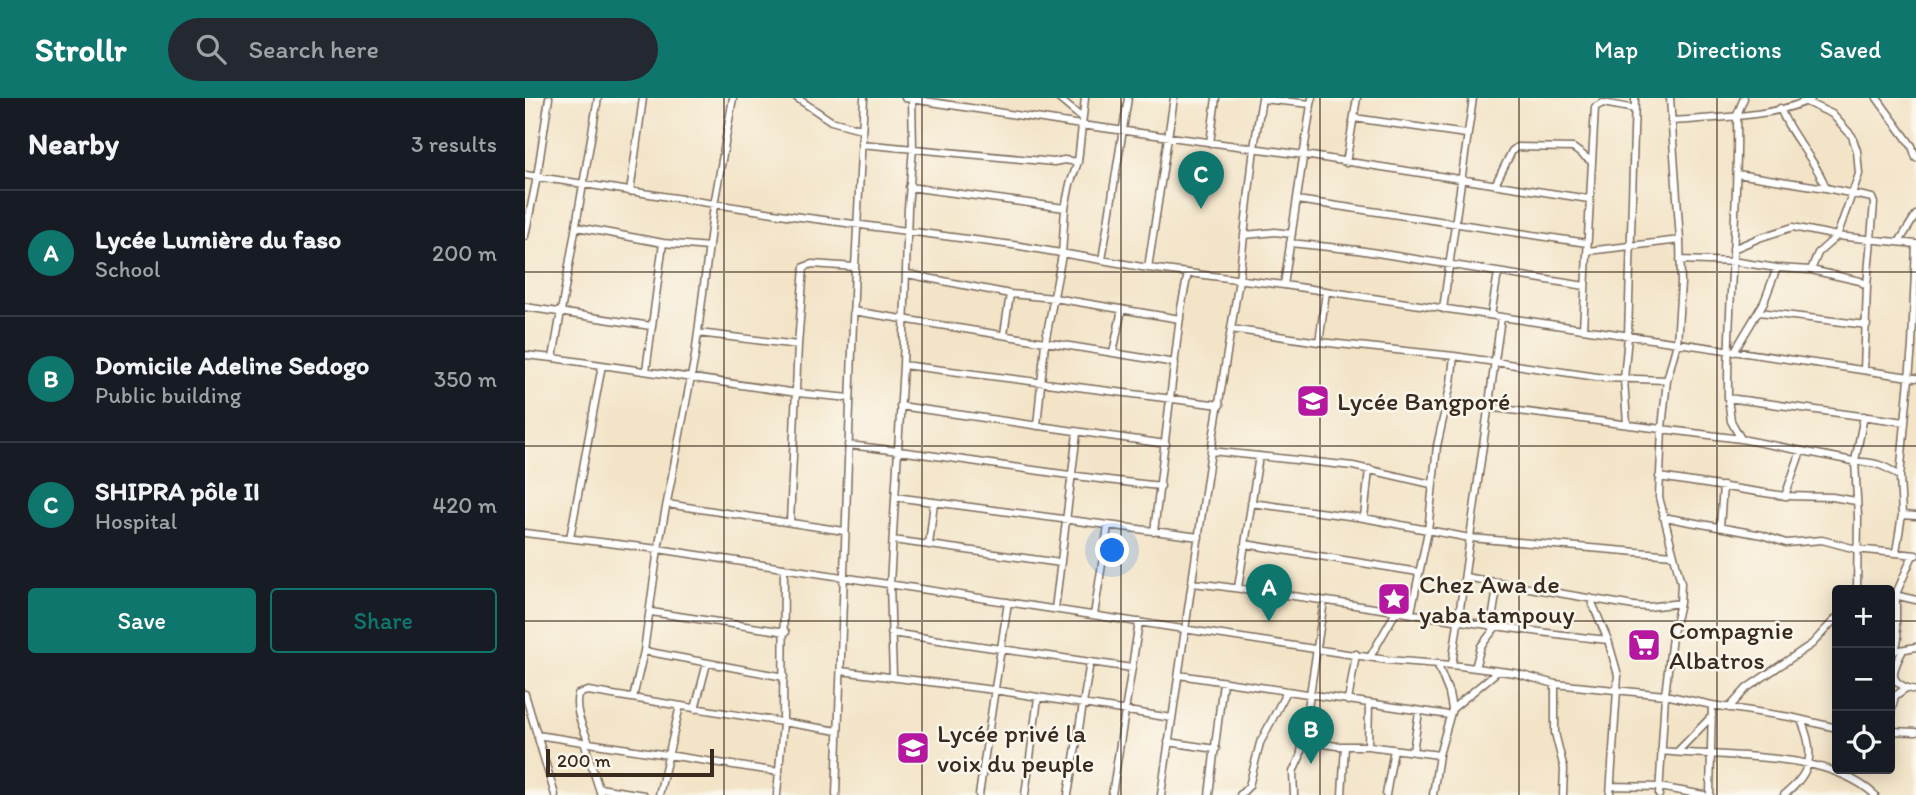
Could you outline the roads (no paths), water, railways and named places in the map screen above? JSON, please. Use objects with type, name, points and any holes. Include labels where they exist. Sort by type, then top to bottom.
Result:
[{"type":"street","points":[[525,236],[549,98]]},
{"type":"street","points":[[553,358],[598,98]]},
{"type":"street","points":[[630,192],[643,98]]},
{"type":"street","points":[[633,698],[651,612],[658,549],[698,334],[715,205],[733,98]]},
{"type":"street","points":[[797,98],[831,121],[862,129]]},
{"type":"street","points":[[836,795],[856,224],[864,98]]},
{"type":"street","points":[[893,677],[890,584],[913,148],[910,98],[947,101],[1123,130],[1589,199]]},
{"type":"street","points":[[1059,98],[1081,122]]},
{"type":"street","points":[[1037,426],[1045,343],[1062,255],[1065,208],[1078,162],[1085,98]]},
{"type":"street","points":[[1102,260],[1128,98]]},
{"type":"street","points":[[1148,268],[1174,98]]},
{"type":"street","points":[[1210,143],[1216,98]]},
{"type":"street","points":[[1346,163],[1357,98]]},
{"type":"street","points":[[1443,309],[1473,98]]},
{"type":"street","points":[[1627,424],[1625,379],[1635,98]]},
{"type":"street","points":[[1659,795],[1670,645],[1680,603],[1681,583],[1659,497],[1667,380],[1677,343],[1681,240],[1670,98]]},
{"type":"street","points":[[1741,439],[1731,421],[1728,398],[1737,115],[1744,98]]},
{"type":"street","points":[[1877,98],[1912,141],[1916,158]]},
{"type":"street","points":[[1161,795],[1239,280],[1262,99],[1311,101],[1284,285]]},
{"type":"street","points":[[1671,121],[1737,115],[1809,100],[1832,114],[1852,136],[1857,151],[1859,174],[1837,236],[1818,253],[1811,270]]},
{"type":"street","points":[[1583,329],[1595,107],[1603,103],[1635,108]]},
{"type":"street","points":[[1780,108],[1789,129],[1817,166],[1826,188]]},
{"type":"street","points":[[1354,118],[1466,134]]},
{"type":"street","points":[[861,144],[1078,162]]},
{"type":"street","points":[[1495,185],[1512,151],[1517,147],[1573,148],[1591,161]]},
{"type":"street","points":[[1737,174],[1872,198],[1874,203],[1864,370]]},
{"type":"street","points":[[525,175],[715,205],[1020,246],[1148,268],[1284,285],[1912,378]]},
{"type":"street","points":[[909,187],[1065,208]]},
{"type":"street","points":[[1297,200],[1587,243]]},
{"type":"street","points":[[1899,242],[1916,215]]},
{"type":"street","points":[[577,227],[663,243],[709,247]]},
{"type":"street","points":[[1734,249],[1793,227],[1837,236],[1916,244],[1912,378],[1905,422],[1900,477],[1902,514],[1896,552]]},
{"type":"street","points":[[1245,235],[1275,232],[1292,234]]},
{"type":"street","points":[[1588,251],[1681,240]]},
{"type":"street","points":[[646,371],[663,243]]},
{"type":"street","points":[[1290,243],[1358,250],[1585,286]]},
{"type":"street","points":[[1680,260],[1811,270],[1854,279],[1867,286]]},
{"type":"street","points":[[790,522],[798,345],[805,265],[855,267]]},
{"type":"street","points":[[1731,351],[1759,312],[1772,286],[1777,268]]},
{"type":"street","points":[[1154,532],[1188,273]]},
{"type":"street","points":[[1490,315],[1498,273]]},
{"type":"street","points":[[907,274],[1180,319]]},
{"type":"street","points":[[1319,342],[1326,292]]},
{"type":"street","points":[[1004,334],[1010,293]]},
{"type":"street","points":[[525,307],[651,326]]},
{"type":"street","points":[[1113,353],[1122,309]]},
{"type":"street","points":[[853,311],[1175,363]]},
{"type":"street","points":[[1759,312],[1867,325]]},
{"type":"street","points":[[1452,665],[1501,317]]},
{"type":"street","points":[[1231,330],[1454,356],[1604,378],[1667,380]]},
{"type":"street","points":[[698,334],[798,345]]},
{"type":"street","points":[[525,355],[850,398]]},
{"type":"street","points":[[1411,612],[1428,531],[1431,484],[1454,356]]},
{"type":"street","points":[[903,365],[1220,405]]},
{"type":"street","points":[[570,538],[601,366]]},
{"type":"street","points":[[1728,398],[1905,422]]},
{"type":"street","points":[[900,406],[1166,444]]},
{"type":"street","points":[[1487,407],[1741,439],[1882,465],[1900,477]]},
{"type":"street","points":[[1857,585],[1855,461],[1864,415]]},
{"type":"street","points":[[1055,609],[1077,433]]},
{"type":"street","points":[[848,445],[898,450],[1071,477],[1161,486]]},
{"type":"street","points":[[1211,451],[1369,469],[1431,484]]},
{"type":"street","points":[[1785,496],[1801,451]]},
{"type":"street","points":[[1238,588],[1258,456]]},
{"type":"street","points":[[1364,518],[1369,469]]},
{"type":"street","points":[[1659,477],[1785,496],[1832,497],[1856,501]]},
{"type":"street","points":[[1720,527],[1723,486]]},
{"type":"street","points":[[895,497],[1199,537]]},
{"type":"street","points":[[929,545],[934,502]]},
{"type":"street","points":[[1251,502],[1364,518],[1471,538],[1672,555]]},
{"type":"street","points":[[667,503],[844,531]]},
{"type":"street","points":[[1902,514],[1916,516]]},
{"type":"street","points":[[1663,517],[1762,535],[1786,543],[1822,540],[1856,549],[1915,555],[1895,590]]},
{"type":"street","points":[[1094,615],[1108,526]]},
{"type":"street","points":[[525,533],[658,549],[1370,657],[1498,671],[1555,684],[1665,695],[1832,727]]},
{"type":"street","points":[[893,540],[1061,563]]},
{"type":"street","points":[[1245,544],[1418,572]]},
{"type":"street","points":[[777,795],[783,723],[785,568]]},
{"type":"street","points":[[1465,577],[1648,607],[1680,603]]},
{"type":"street","points":[[1475,668],[1481,646],[1494,626],[1498,582]]},
{"type":"street","points":[[1192,583],[1608,640]]},
{"type":"street","points":[[1895,595],[1916,600]]},
{"type":"street","points":[[1590,598],[1617,668],[1610,795]]},
{"type":"street","points":[[1294,795],[1293,772],[1303,741],[1324,601]]},
{"type":"street","points":[[979,795],[1008,602]]},
{"type":"street","points":[[651,612],[786,632]]},
{"type":"street","points":[[1370,657],[1396,612]]},
{"type":"street","points":[[1895,615],[1898,639],[1894,678],[1896,684],[1916,690]]},
{"type":"street","points":[[1112,795],[1139,622]]},
{"type":"street","points":[[1729,708],[1747,688],[1812,644],[1832,622]]},
{"type":"street","points":[[891,633],[1132,668]]},
{"type":"street","points":[[1896,652],[1916,647]]},
{"type":"street","points":[[644,651],[784,677]]},
{"type":"street","points":[[1348,701],[1356,654]]},
{"type":"street","points":[[1067,795],[1090,662]]},
{"type":"street","points":[[695,709],[708,663]]},
{"type":"street","points":[[1433,795],[1439,755],[1451,712],[1449,693],[1437,663]]},
{"type":"street","points":[[841,671],[994,690],[1172,718]]},
{"type":"street","points":[[1179,675],[1419,712],[1451,712],[1498,671]]},
{"type":"street","points":[[1209,795],[1223,682]]},
{"type":"street","points":[[1555,684],[1555,733],[1564,769],[1563,795]]},
{"type":"street","points":[[1891,711],[1895,696],[1906,688]]},
{"type":"street","points":[[645,795],[600,791],[579,720],[576,701],[578,694],[588,691],[838,731]]},
{"type":"street","points":[[1240,795],[1249,786],[1263,734],[1287,691]]},
{"type":"street","points":[[525,694],[555,795]]},
{"type":"street","points":[[1025,795],[1038,698]]},
{"type":"street","points":[[1368,746],[1369,704]]},
{"type":"street","points":[[1710,795],[1712,705]]},
{"type":"street","points":[[659,795],[680,706]]},
{"type":"street","points":[[1413,751],[1419,712]]},
{"type":"street","points":[[1677,752],[1712,716]]},
{"type":"street","points":[[1784,795],[1792,788],[1811,759],[1809,738],[1801,720]]},
{"type":"street","points":[[1895,732],[1916,732]]},
{"type":"street","points":[[537,735],[779,772]]},
{"type":"street","points":[[1303,741],[1439,755]]},
{"type":"street","points":[[1168,742],[1216,749]]},
{"type":"street","points":[[1342,795],[1345,746]]},
{"type":"street","points":[[1386,795],[1394,749]]},
{"type":"street","points":[[1661,751],[1809,764],[1840,773],[1875,795]]},
{"type":"street","points":[[1611,786],[1660,787],[1704,795]]},
{"type":"place","name":"SHIPRA pôle II","points":[[1201,209]]},
{"type":"place","name":"Lycée Bangporé","points":[[1313,401]]},
{"type":"place","name":"Chez Awa de yaba tampouy","points":[[1394,599]]},
{"type":"place","name":"Lycée Lumière du faso","points":[[1269,622]]},
{"type":"place","name":"Compagnie Albatros","points":[[1644,645]]},
{"type":"place","name":"Lycée privé la voix du peuple","points":[[913,748]]},
{"type":"place","name":"Domicile Adeline Sedogo","points":[[1311,764]]}]
